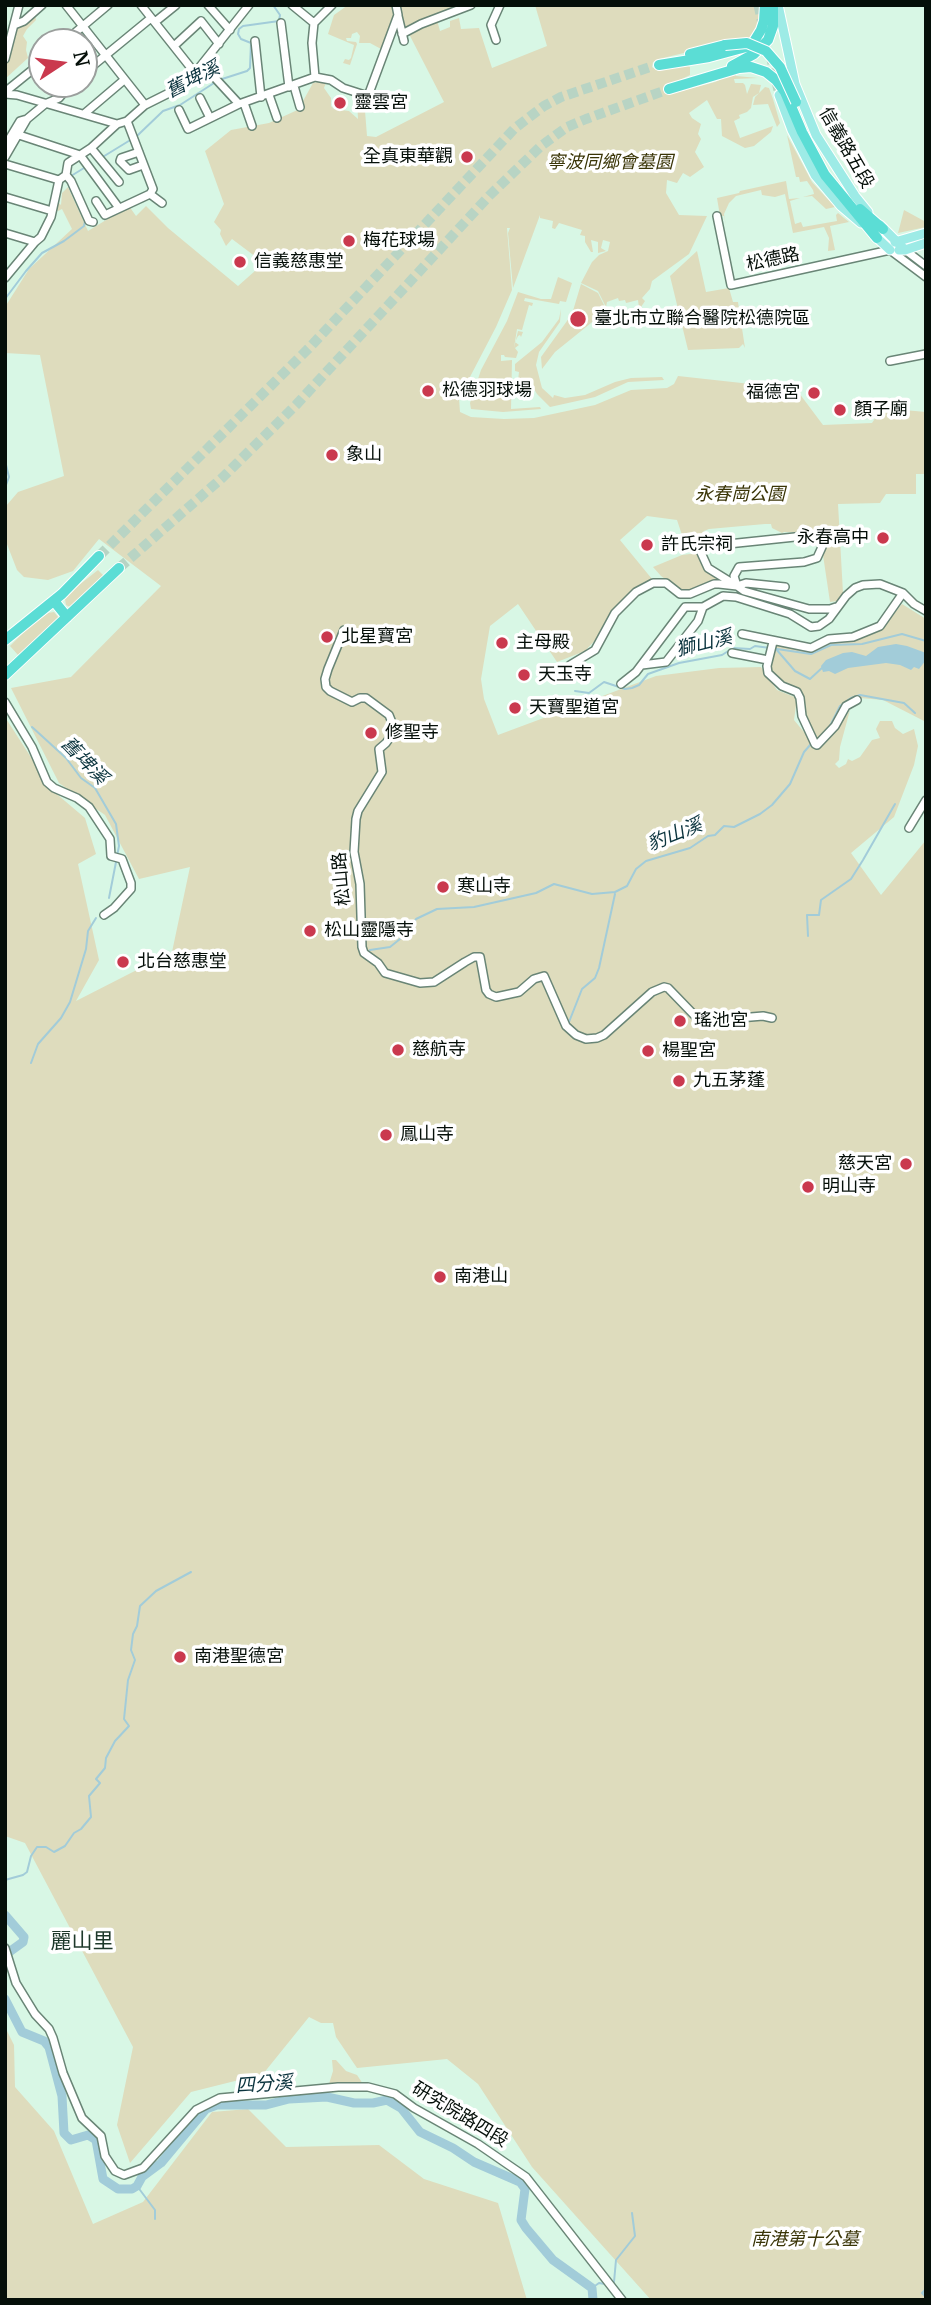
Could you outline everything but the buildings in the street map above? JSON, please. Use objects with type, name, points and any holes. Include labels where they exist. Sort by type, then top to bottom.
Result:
[{"type":"highway","points":[[765,5],[764,21],[753,43],[738,51],[656,65],[725,45],[747,43],[766,51],[782,70],[810,138],[830,172],[880,234]]},
{"type":"highway","points":[[706,77],[748,58],[762,47],[773,26],[775,5]]},
{"type":"highway","points":[[696,59],[706,77]]},
{"type":"highway","points":[[669,89],[739,68],[751,67],[766,72],[785,92],[825,175],[880,234]]},
{"type":"highway","points":[[5,640],[54,601],[99,556]]},
{"type":"highway","points":[[5,674],[119,568]]},
{"type":"highway","points":[[54,601],[67,617]]},
{"type":"main road","name":"信義路五段","points":[[775,5],[795,84],[816,135],[890,250]]},
{"type":"main road","name":"信義路五段","points":[[779,95],[792,130],[815,175],[841,206],[880,234],[896,240],[905,250]]},
{"type":"main road","points":[[890,250],[896,240],[926,233]]},
{"type":"main road","name":"松德路","points":[[890,250],[905,250],[926,243]]},
{"type":"street","points":[[5,59],[19,5]]},
{"type":"street","points":[[13,28],[42,5]]},
{"type":"street","points":[[65,5],[145,105]]},
{"type":"street","points":[[80,28],[108,5]]},
{"type":"street","points":[[141,5],[195,73]]},
{"type":"street","points":[[98,60],[176,5]]},
{"type":"street","points":[[208,5],[230,30]]},
{"type":"street","points":[[292,5],[314,23]]},
{"type":"street","points":[[315,77],[312,43],[314,23],[332,5]]},
{"type":"street","points":[[396,5],[403,38],[421,24],[471,5]]},
{"type":"street","points":[[496,40],[491,26],[500,5]]},
{"type":"street","points":[[5,278],[41,237],[68,163],[91,148],[117,124],[127,121],[145,105],[173,91],[195,73],[248,6]]},
{"type":"street","points":[[179,110],[188,129],[242,104],[315,77],[331,80],[343,88],[368,96],[398,15]]},
{"type":"street","points":[[174,46],[201,21],[219,44]]},
{"type":"street","points":[[281,23],[292,87],[300,107]]},
{"type":"street","points":[[255,41],[265,96],[277,118]]},
{"type":"street","points":[[203,65],[242,104],[252,126]]},
{"type":"street","points":[[5,93],[28,74]]},
{"type":"street","points":[[84,114],[124,80]]},
{"type":"street","points":[[5,93],[117,124]]},
{"type":"street","points":[[5,157],[27,119],[45,104],[59,98]]},
{"type":"street","points":[[200,98],[210,118]]},
{"type":"street","points":[[5,146],[20,121],[27,119]]},
{"type":"street","points":[[96,201],[105,215],[150,194],[153,189],[127,121]]},
{"type":"street","points":[[19,135],[80,155],[119,208]]},
{"type":"street","points":[[91,148],[119,182]]},
{"type":"street","points":[[139,152],[121,158],[120,161],[129,170],[143,165]]},
{"type":"street","points":[[5,164],[71,181],[89,221],[93,222]]},
{"type":"street","points":[[150,194],[162,203]]},
{"type":"street","points":[[5,197],[52,211]]},
{"type":"street","name":"松德路","points":[[717,216],[731,285],[890,250]]},
{"type":"street","points":[[5,233],[35,242]]},
{"type":"street","points":[[890,250],[926,277]]},
{"type":"street","points":[[905,250],[926,266]]},
{"type":"street","points":[[890,361],[926,354]]},
{"type":"street","points":[[570,666],[596,650],[615,613],[646,585],[662,582],[680,594],[690,594],[728,581],[739,567],[813,561],[821,553],[821,541],[814,535],[709,546],[708,540],[701,539],[698,542],[699,550],[708,568],[728,581],[737,586],[744,591],[809,609],[837,607]]},
{"type":"street","points":[[728,581],[737,586],[746,583],[785,587]]},
{"type":"street","points":[[621,684],[642,665],[685,607],[703,607],[723,596],[736,597],[790,614],[811,627],[820,626],[829,619],[846,596],[863,585],[880,584],[903,593],[926,611]]},
{"type":"street","points":[[742,634],[772,646],[811,648],[829,639],[853,637],[880,626],[903,593]]},
{"type":"street","points":[[642,665],[666,662],[698,621],[703,607]]},
{"type":"street","name":"松山路","points":[[344,630],[328,668],[326,687],[352,702],[366,698],[389,715],[394,730],[379,749],[382,772],[358,811],[354,852],[360,884],[362,947],[364,953],[378,963],[385,974],[420,983],[434,982],[474,957],[480,957],[486,990],[496,997],[519,992],[534,979],[544,976],[566,1026],[586,1039],[604,1035],[652,992],[664,987],[698,1019],[704,1021],[763,1016],[772,1018]]},
{"type":"street","points":[[772,646],[768,673],[782,686],[798,695],[802,716],[817,745],[835,726],[846,706],[857,700],[853,698]]},
{"type":"street","points":[[732,653],[768,660]]},
{"type":"street","points":[[5,702],[32,747],[47,782],[89,807],[110,839],[113,857],[122,859],[131,889],[104,915]]},
{"type":"street","points":[[909,828],[926,800]]},
{"type":"street","name":"研究院路四段","points":[[6,1951],[16,1983],[53,2038],[63,2073],[82,2118],[101,2136],[107,2162],[115,2171],[124,2175],[143,2168],[196,2110],[220,2098],[298,2089],[368,2087],[395,2094],[436,2122],[496,2155],[526,2177],[622,2300]]},
{"type":"green space","points":[[348,5],[393,5],[395,14],[381,49],[370,43],[359,43],[360,36],[357,32],[352,34],[351,38],[346,38],[347,41],[357,44],[350,65],[343,63],[345,59],[351,58],[354,45],[328,34],[334,15]]},
{"type":"green space","points":[[399,5],[470,5],[409,30],[404,28]]},
{"type":"green space","points":[[535,5],[761,5],[761,21],[747,41],[729,42],[659,59],[653,62],[652,67],[658,71],[686,65],[690,67],[690,75],[672,84],[671,92],[674,93],[715,82],[735,73],[736,76],[758,78],[734,79],[735,83],[745,85],[747,94],[751,84],[761,85],[759,93],[753,97],[751,108],[734,121],[740,138],[773,126],[771,132],[754,146],[745,148],[722,136],[721,119],[717,119],[707,100],[689,113],[701,124],[698,134],[701,139],[695,152],[704,167],[690,177],[683,173],[677,183],[667,180],[666,193],[679,215],[707,216],[689,254],[652,281],[650,289],[642,298],[645,301],[641,307],[647,322],[641,323],[638,300],[626,303],[618,298],[607,302],[606,307],[598,291],[581,283],[592,262],[608,251],[610,242],[603,240],[601,248],[606,251],[598,253],[598,242],[591,240],[591,252],[585,242],[585,236],[580,235],[582,230],[559,223],[555,229],[552,228],[553,221],[540,218],[540,215],[513,288],[508,233],[510,228],[507,228],[512,290],[459,398],[460,412],[471,417],[534,418],[595,405],[631,390],[667,388],[674,384],[678,376],[796,389],[823,425],[872,423],[882,408],[926,412],[926,474],[916,474],[916,494],[886,494],[880,503],[838,504],[843,593],[838,601],[830,602],[823,555],[826,545],[818,533],[782,533],[772,528],[771,524],[765,524],[709,529],[696,541],[682,535],[677,520],[647,516],[620,540],[652,579],[585,651],[557,662],[518,604],[490,626],[481,679],[484,699],[498,735],[656,676],[719,668],[761,667],[777,690],[797,698],[794,720],[813,743],[820,745],[837,730],[850,710],[839,760],[835,764],[839,768],[846,764],[848,759],[852,761],[860,757],[872,740],[880,738],[876,729],[880,721],[892,721],[895,728],[903,734],[914,729],[918,746],[914,765],[894,817],[851,853],[881,895],[926,840],[926,2300],[651,2300],[532,2167],[478,2084],[447,2059],[357,2068],[336,2037],[333,2023],[321,2023],[309,2017],[263,2074],[191,2092],[130,2163],[117,2125],[133,2047],[25,1843],[5,1836],[5,717],[52,790],[85,818],[96,854],[78,864],[99,960],[76,1001],[172,952],[190,867],[139,879],[105,815],[59,783],[11,688],[71,677],[161,586],[99,539],[73,571],[48,580],[24,577],[17,570],[5,539],[6,506],[18,492],[64,476],[40,355],[5,353],[5,307],[29,269],[72,229],[62,209],[56,209],[58,202],[61,205],[62,193],[68,187],[88,231],[129,206],[136,216],[146,206],[168,228],[238,286],[264,263],[232,239],[226,246],[220,234],[221,230],[214,222],[224,204],[205,151],[231,130],[269,123],[304,107],[303,101],[313,83],[327,80],[324,88],[334,109],[349,111],[358,119],[357,98],[364,98],[367,136],[376,137],[444,102],[409,34],[437,20],[440,31],[450,27],[450,21],[459,18],[461,29],[479,28],[492,68],[547,46]]},
{"type":"green space","points":[[35,15],[36,20],[23,36],[27,42],[28,58],[5,79],[5,66],[17,28]]},
{"type":"green space","points":[[765,87],[769,88],[773,99],[780,123],[777,127],[768,104],[753,105],[755,97]]},
{"type":"green space","points":[[787,135],[812,182],[835,207],[826,209],[812,196],[803,197],[814,194],[813,190],[807,181],[800,182],[799,177],[796,177]]},
{"type":"green space","points":[[786,181],[789,199],[800,198],[790,201],[795,224],[801,222],[803,227],[837,221],[838,213],[849,222],[830,226],[835,250],[828,251],[829,238],[824,227],[793,233],[785,194],[775,197],[762,195],[761,190],[736,196],[724,214],[726,226],[724,216],[720,216],[717,198]]},
{"type":"green space","points":[[904,210],[926,222],[926,227],[898,233]]},
{"type":"green space","points":[[697,251],[706,292],[729,288],[733,302],[738,302],[745,348],[743,344],[739,348],[688,350],[670,276]]},
{"type":"green space","points":[[558,277],[572,283],[566,302],[560,301],[559,304],[525,298],[524,301],[533,303],[532,306],[529,305],[522,330],[517,329],[514,348],[515,342],[519,345],[515,348],[518,352],[516,358],[501,355],[501,361],[512,360],[511,409],[541,409],[503,412],[471,409],[470,403],[481,370],[507,321],[518,292],[551,299]]},
{"type":"green space","points":[[581,284],[598,293],[605,307],[596,319],[555,352],[542,369],[541,357],[572,314]]},
{"type":"green space","points":[[561,309],[560,322],[539,352],[536,365],[542,388],[553,398],[554,395],[565,398],[585,395],[631,378],[662,377],[664,380],[628,382],[595,397],[550,407],[537,394],[528,379],[518,381],[519,372],[515,371],[515,364],[542,342],[559,319]]},
{"type":"green space","points":[[698,553],[703,564],[718,581],[691,592],[682,591],[653,567],[682,555]]},
{"type":"green space","points":[[98,570],[105,577],[75,604],[70,607],[66,605],[65,599],[69,593]]},
{"type":"green space","points":[[902,604],[926,619],[926,722],[883,700],[848,699],[818,740],[805,724],[802,695],[797,688],[781,684],[770,669],[775,645],[811,652],[831,641],[884,626]]},
{"type":"green space","points":[[54,612],[59,618],[55,624],[18,655],[10,646],[28,628],[48,613]]},
{"type":"green space","points":[[5,2027],[14,2045],[15,2087],[54,2131],[93,2224],[143,2202],[212,2112],[248,2109],[286,2147],[379,2145],[424,2179],[498,2203],[527,2300],[5,2300]]},
{"type":"green space","points":[[332,2060],[336,2060],[346,2071],[357,2075],[363,2084],[329,2084],[333,2071]]},
{"type":"water","points":[[896,644],[926,653],[926,660],[919,669],[914,667],[911,670],[886,663],[848,668],[835,674],[823,672],[821,666],[826,660],[843,653],[852,652],[866,656],[878,647]]},
{"type":"waterway","name":"舊埤溪","points":[[219,80],[250,68],[251,43],[241,39],[239,29],[243,26],[279,21],[280,15],[273,5]]},
{"type":"waterway","name":"舊埤溪","points":[[138,135],[163,111],[180,105],[214,83]]},
{"type":"waterway","name":"舊埤溪","points":[[101,158],[132,139]]},
{"type":"waterway","name":"舊埤溪","points":[[71,176],[84,168]]},
{"type":"waterway","name":"舊埤溪","points":[[69,186],[79,206]]},
{"type":"waterway","name":"舊埤溪","points":[[5,299],[42,253],[64,241],[84,226],[85,221]]},
{"type":"waterway","name":"舊埤溪","points":[[5,461],[9,477],[6,485]]},
{"type":"waterway","points":[[777,649],[811,654],[831,645],[862,644],[902,634],[926,641]]},
{"type":"waterway","name":"獅山溪","points":[[575,691],[589,693],[604,682],[625,689],[632,688],[639,685],[648,674],[679,663],[722,655],[733,648],[770,648]]},
{"type":"waterway","name":"獅山溪","points":[[776,649],[795,671],[810,679],[823,667]]},
{"type":"waterway","name":"豹山溪","points":[[830,726],[840,706],[860,695],[904,703],[915,713]]},
{"type":"waterway","name":"舊埤溪","points":[[32,727],[66,758],[81,778],[95,788],[116,824],[119,846],[117,856]]},
{"type":"waterway","name":"豹山溪","points":[[370,950],[390,947],[416,919],[437,909],[474,907],[536,893],[554,884],[592,894],[615,892],[627,886],[636,869],[646,861],[690,848],[708,836],[715,835],[724,826],[734,827],[772,805],[790,784],[804,752],[811,744]]},
{"type":"waterway","points":[[808,936],[807,915],[819,915],[821,900],[851,879],[895,804]]},
{"type":"waterway","name":"舊埤溪","points":[[109,898],[116,862]]},
{"type":"waterway","points":[[569,1022],[582,989],[595,978],[599,968],[615,894]]},
{"type":"waterway","name":"舊埤溪","points":[[31,1063],[38,1044],[61,1018],[70,1002],[86,949],[88,931],[96,918]]},
{"type":"waterway","points":[[5,1880],[27,1872],[31,1856],[37,1847],[46,1847],[54,1852],[65,1846],[91,1817],[89,1796],[100,1783],[96,1779],[105,1768],[106,1758],[115,1741],[129,1726],[124,1719],[128,1680],[135,1660],[131,1650],[133,1634],[140,1606],[156,1591],[191,1572]]},
{"type":"waterway","name":"四分溪","points":[[5,1915],[24,1937],[23,1942],[5,1955]]},
{"type":"waterway","name":"四分溪","points":[[5,1999],[22,2032],[44,2041],[49,2047],[62,2096],[64,2133],[71,2140],[88,2135],[96,2140],[103,2179],[118,2189],[132,2189],[137,2186],[142,2177],[161,2163],[206,2109],[217,2105],[266,2105],[289,2099],[327,2097],[354,2103],[387,2100],[401,2108],[420,2132],[474,2162],[520,2182],[525,2189],[521,2220],[553,2260],[592,2288],[593,2300]]},
{"type":"waterway","points":[[137,2186],[155,2210],[155,2219]]},
{"type":"waterway","points":[[614,2282],[616,2260],[635,2236],[632,2213]]},
{"type":"waterway","points":[[592,2288],[599,2283],[605,2284]]},
{"type":"waterway","points":[[926,2289],[922,2293],[926,2297]]},
{"type":"tunnel","points":[[758,5],[762,24]]},
{"type":"tunnel","points":[[770,55],[779,95]]},
{"type":"tunnel","points":[[99,556],[310,347],[515,128],[561,97],[653,66]]},
{"type":"tunnel","points":[[119,568],[222,478],[296,405],[489,196],[541,146],[567,127],[669,89]]},
{"type":"place","name":"靈雲宮","points":[[340,103]]},
{"type":"place","name":"全真東華觀","points":[[467,157]]},
{"type":"place","name":"梅花球場","points":[[349,241]]},
{"type":"place","name":"信義慈惠堂","points":[[240,262]]},
{"type":"place","name":"臺北市立聯合醫院松德院區","points":[[578,319]]},
{"type":"place","name":"松德羽球場","points":[[428,391]]},
{"type":"place","name":"福德宮","points":[[814,393]]},
{"type":"place","name":"顏子廟","points":[[840,410]]},
{"type":"place","name":"象山","points":[[332,455]]},
{"type":"place","name":"永春高中","points":[[883,538]]},
{"type":"place","name":"許氏宗祠","points":[[647,545]]},
{"type":"place","name":"北星寶宮","points":[[327,637]]},
{"type":"place","name":"主母殿","points":[[502,643]]},
{"type":"place","name":"天玉寺","points":[[524,675]]},
{"type":"place","name":"天寶聖道宮","points":[[515,708]]},
{"type":"place","name":"修聖寺","points":[[371,733]]},
{"type":"place","name":"寒山寺","points":[[443,887]]},
{"type":"place","name":"松山靈隱寺","points":[[310,931]]},
{"type":"place","name":"北台慈惠堂","points":[[123,962]]},
{"type":"place","name":"瑤池宮","points":[[680,1021]]},
{"type":"place","name":"慈航寺","points":[[398,1050]]},
{"type":"place","name":"楊聖宮","points":[[648,1051]]},
{"type":"place","name":"九五茅蓬","points":[[679,1081]]},
{"type":"place","name":"鳳山寺","points":[[386,1135]]},
{"type":"place","name":"慈天宮","points":[[906,1164]]},
{"type":"place","name":"明山寺","points":[[808,1187]]},
{"type":"place","name":"南港山","points":[[440,1277]]},
{"type":"place","name":"南港聖德宮","points":[[180,1657]]},
{"type":"district","name":"麗山里","points":[[82,1942]]},
{"type":"park label","name":"寧波同鄉會墓園","points":[[610,163]]},
{"type":"park label","name":"永春崗公園","points":[[740,495]]},
{"type":"park label","name":"南港第十公墓","points":[[805,2240]]}]
